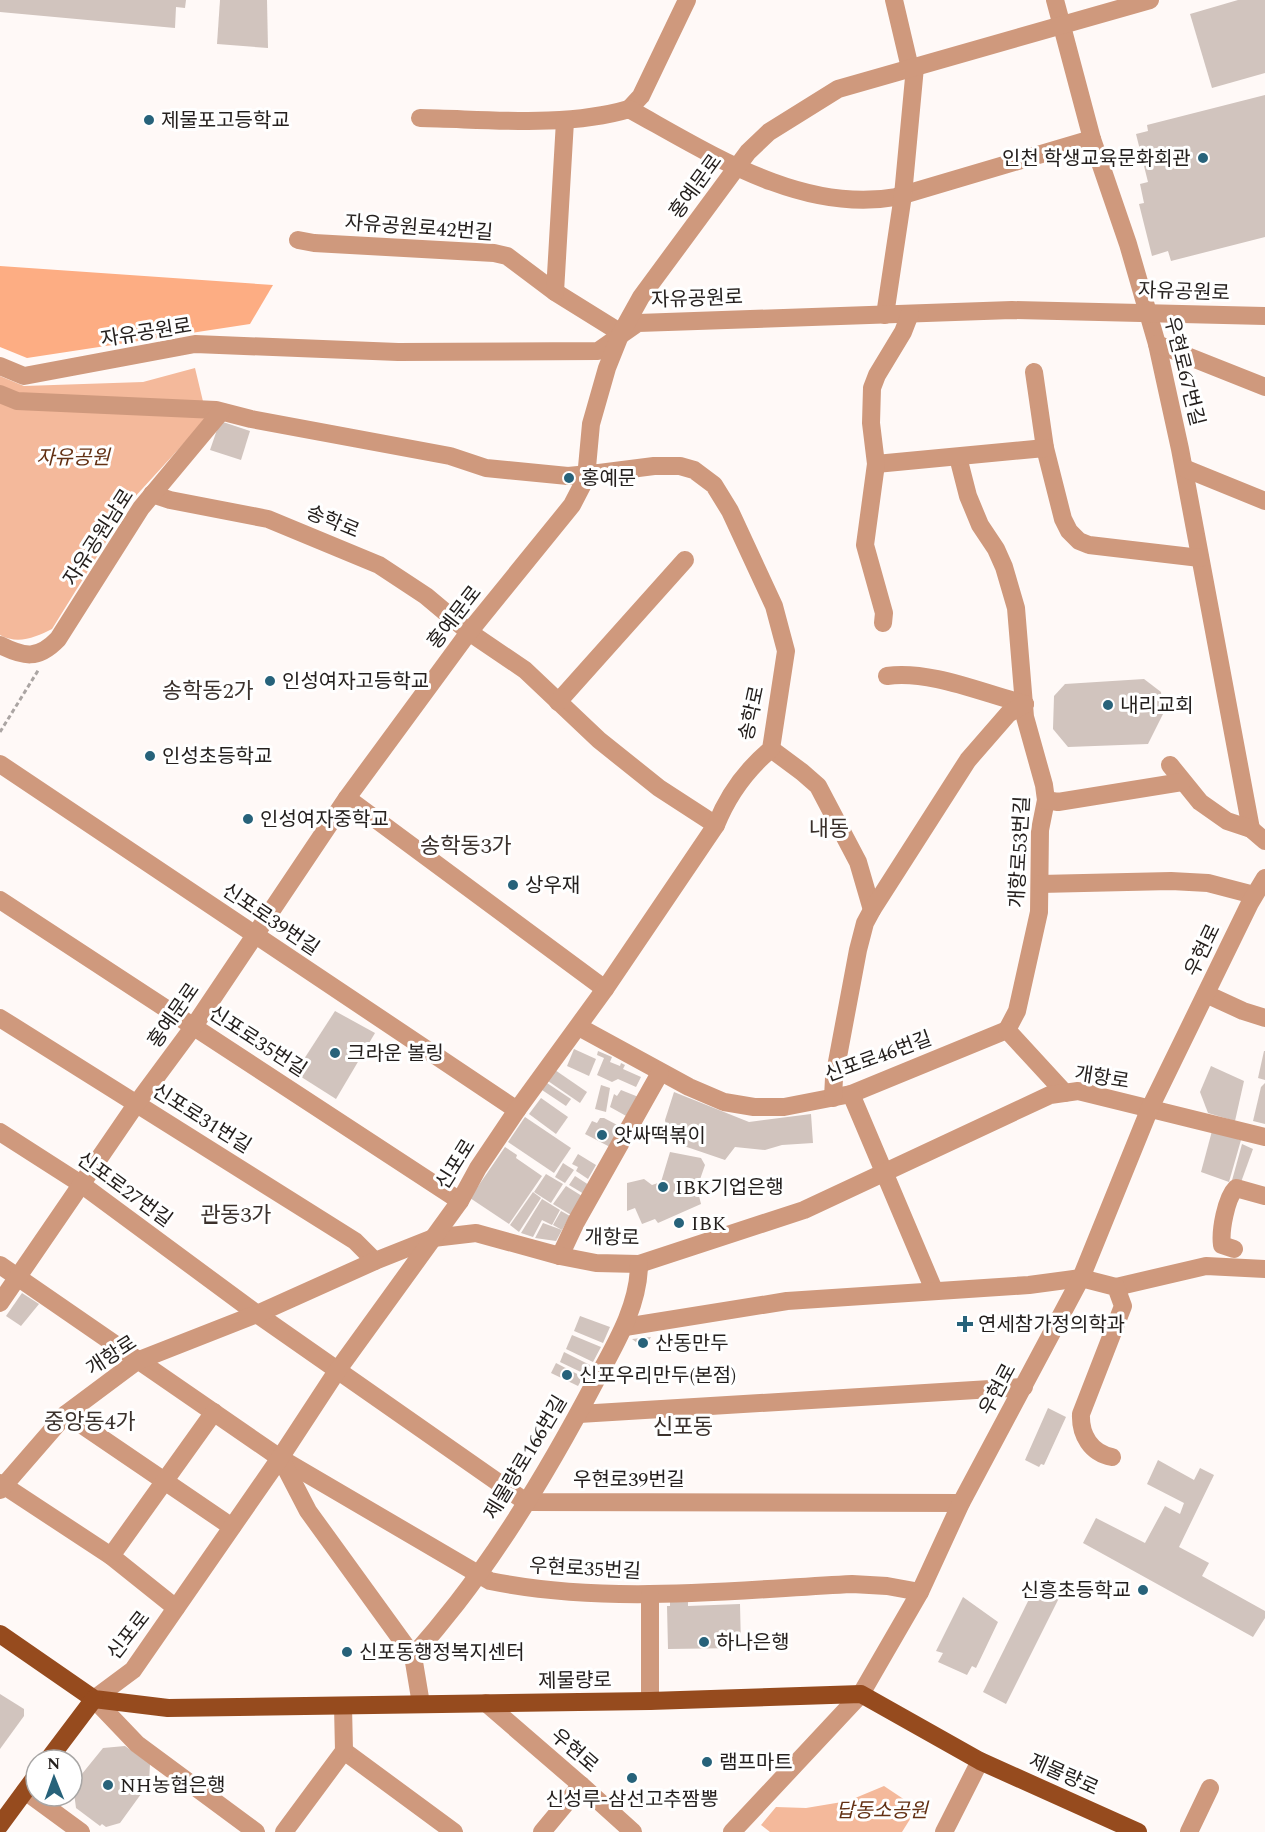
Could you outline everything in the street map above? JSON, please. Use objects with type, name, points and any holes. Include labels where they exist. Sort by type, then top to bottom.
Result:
[{"type":"main road","name":"제물량로","points":[[0,1634],[94,1699],[168,1708],[650,1701],[861,1694],[980,1761],[1129,1830]]},
{"type":"main road","name":"신포로","points":[[57,1748],[94,1699]]},
{"type":"main road","points":[[2,1819],[24,1792]]},
{"type":"street","points":[[420,118],[565,120],[610,115],[629,109],[641,96],[687,0]]},
{"type":"street","points":[[885,315],[903,195],[913,68],[894,0]]},
{"type":"street","name":"우현로67번길","points":[[1055,0],[1092,139],[1128,244],[1157,344],[1184,468],[1251,829]]},
{"type":"street","points":[[1060,25],[1068,0]]},
{"type":"street","points":[[1091,0],[1098,9],[1105,13]]},
{"type":"street","name":"홍예문로","points":[[0,1303],[137,1103],[194,1026],[347,798],[469,632],[572,505],[586,478],[591,424],[607,368],[621,333],[641,297],[748,152],[769,132],[838,89],[1150,0]]},
{"type":"street","points":[[629,109],[737,167],[788,188],[849,201],[872,201],[903,195],[1092,139]]},
{"type":"street","points":[[555,292],[565,120]]},
{"type":"street","name":"자유공원로42번길","points":[[298,240],[314,243],[494,253],[507,256],[555,292],[621,333]]},
{"type":"street","name":"자유공원로","points":[[0,366],[24,376],[195,344],[398,352],[598,351],[638,323],[1012,310],[1265,316]]},
{"type":"street","points":[[883,623],[884,613],[865,545],[876,464],[871,423],[872,388],[877,375],[903,332],[910,314]]},
{"type":"street","points":[[1157,344],[1265,387]]},
{"type":"street","points":[[1034,372],[1045,448],[1063,519],[1069,531],[1079,541],[1089,545],[1200,558]]},
{"type":"street","name":"송학로","points":[[0,394],[17,401],[216,410],[450,456],[486,468],[568,476],[654,466],[680,466],[694,471],[714,485],[730,511],[774,606],[781,628],[786,651],[771,749],[751,766],[724,806],[716,825],[659,788],[599,740],[525,670],[469,632],[426,596],[379,565],[268,519],[170,500],[152,494]]},
{"type":"street","name":"자유공원남로","points":[[48,649],[58,639],[141,508],[221,412]]},
{"type":"street","points":[[876,464],[1045,448]]},
{"type":"street","name":"개항로53번길","points":[[958,457],[968,496],[980,525],[996,549],[1004,567],[1016,608],[1025,717],[1046,800],[1040,830],[1039,912],[1017,1011],[1007,1030]]},
{"type":"street","points":[[1184,468],[1265,501]]},
{"type":"street","points":[[558,702],[685,560]]},
{"type":"street","points":[[0,645],[32,656],[48,649]]},
{"type":"street","points":[[887,676],[903,674],[939,680],[1025,704]]},
{"type":"street","points":[[933,1290],[883,1172],[834,1078],[865,923],[968,760],[1008,714],[1025,704]]},
{"type":"street","points":[[771,749],[818,786],[858,862],[872,910]]},
{"type":"street","name":"신포로39번길","points":[[0,764],[517,1110]]},
{"type":"street","points":[[1170,765],[1200,802],[1227,821],[1251,829],[1265,841]]},
{"type":"street","points":[[1046,800],[1058,802],[1182,782]]},
{"type":"street","points":[[347,798],[605,989]]},
{"type":"street","name":"신포로","points":[[94,1699],[133,1670],[280,1458],[337,1371],[460,1201],[478,1168],[517,1110],[579,1027],[716,825]]},
{"type":"street","name":"우현로","points":[[744,1828],[861,1694],[920,1592],[962,1503],[1081,1278],[1150,1108],[1254,895],[1265,878]]},
{"type":"street","points":[[1040,884],[1171,881],[1208,883],[1254,895]]},
{"type":"street","name":"신포로35번길","points":[[0,900],[460,1201]]},
{"type":"street","points":[[1206,994],[1243,1011],[1265,1018]]},
{"type":"street","name":"신포로31번길","points":[[0,1018],[355,1241],[375,1261]]},
{"type":"street","name":"신포로46번길","points":[[579,1027],[660,1073],[724,1102],[754,1107],[784,1107],[842,1096],[1007,1030]]},
{"type":"street","points":[[1007,1030],[1065,1093]]},
{"type":"street","points":[[560,1256],[581,1213],[660,1073]]},
{"type":"street","name":"개항로","points":[[1,1486],[66,1414],[137,1360],[257,1314],[375,1261],[433,1238],[476,1233],[560,1256],[596,1263],[639,1264],[804,1210],[1050,1095],[1078,1091],[1265,1137]]},
{"type":"street","name":"신포로27번길","points":[[0,1132],[81,1184],[337,1371]]},
{"type":"street","points":[[1234,1249],[1222,1245],[1221,1237],[1232,1192],[1236,1188],[1265,1196]]},
{"type":"street","name":"우현로35번길","points":[[0,1264],[280,1458],[490,1581],[512,1586],[600,1594],[650,1594],[852,1584],[887,1586],[920,1592]]},
{"type":"street","name":"제물량로166번길","points":[[413,1656],[478,1575],[526,1502],[579,1414],[624,1327],[639,1280],[639,1264]]},
{"type":"street","points":[[624,1327],[787,1301],[1029,1285],[1081,1278],[1116,1287],[1206,1266],[1265,1269]]},
{"type":"street","points":[[1112,1456],[1102,1455],[1095,1450],[1085,1437],[1080,1425],[1081,1414],[1123,1306],[1116,1287]]},
{"type":"street","points":[[337,1371],[526,1502]]},
{"type":"street","points":[[579,1414],[1024,1387]]},
{"type":"street","points":[[111,1556],[214,1412]]},
{"type":"street","points":[[66,1414],[232,1527]]},
{"type":"street","points":[[280,1458],[308,1511],[413,1656],[422,1704]]},
{"type":"street","points":[[1,1486],[111,1556],[176,1608]]},
{"type":"street","name":"우현로39번길","points":[[526,1502],[962,1503]]},
{"type":"street","points":[[650,1594],[650,1701]]},
{"type":"street","points":[[94,1699],[137,1744],[256,1832]]},
{"type":"street","name":"우현로","points":[[486,1703],[633,1832]]},
{"type":"street","points":[[284,1832],[344,1751],[343,1706]]},
{"type":"street","points":[[344,1751],[454,1832]]},
{"type":"street","points":[[944,1832],[980,1761]]},
{"type":"street","points":[[542,1832],[581,1785]]},
{"type":"street","points":[[1189,1832],[1210,1788]]},
{"type":"street","points":[[56,1808],[81,1832]]},
{"type":"path","points":[[0,732],[39,670],[48,649]]},
{"type":"green space","name":"자유공원","points":[[195,368],[207,418],[132,500],[52,629],[20,640],[0,635],[0,376],[24,386],[143,382]]},
{"type":"green space","name":"답동소공원","points":[[884,1786],[917,1808],[902,1832],[770,1832],[761,1825],[776,1807],[806,1808],[848,1801]]},
{"type":"shaded area","points":[[0,266],[273,285],[250,324],[27,358],[0,347]]},
{"type":"building","points":[[0,0],[186,0],[185,8],[176,7],[175,28],[0,12]]},
{"type":"building","points":[[220,0],[267,0],[268,48],[217,44]]},
{"type":"building","points":[[1238,0],[1265,0],[1265,73],[1212,88],[1190,14]]},
{"type":"building","name":"인천 학생교육문화회관","points":[[1265,95],[1265,237],[1171,261],[1168,251],[1152,256],[1139,204],[1144,203],[1140,184],[1148,182],[1136,134],[1148,131],[1147,125]]},
{"type":"building","points":[[220,421],[250,431],[241,460],[210,450]]},
{"type":"building","name":"내리교회","points":[[1144,679],[1161,692],[1163,714],[1148,744],[1068,747],[1053,729],[1054,696],[1065,684]]},
{"type":"building","name":"크라운 볼링","points":[[335,1011],[375,1033],[336,1099],[295,1073]]},
{"type":"building","points":[[574,1049],[596,1059],[589,1076],[567,1066]]},
{"type":"building","points":[[598,1051],[612,1057],[610,1062],[620,1066],[621,1063],[625,1065],[623,1069],[641,1077],[636,1087],[618,1079],[612,1082],[597,1075],[604,1058],[597,1055]]},
{"type":"building","points":[[1265,1051],[1265,1080],[1258,1078]]},
{"type":"building","points":[[1211,1066],[1244,1081],[1235,1121],[1208,1113],[1200,1092]]},
{"type":"building","points":[[555,1070],[587,1092],[580,1103],[548,1081]]},
{"type":"building","points":[[547,1083],[571,1099],[566,1106],[542,1090]]},
{"type":"building","points":[[1265,1083],[1265,1124],[1253,1121],[1261,1087]]},
{"type":"building","points":[[601,1085],[610,1088],[606,1112],[595,1109]]},
{"type":"building","points":[[621,1090],[641,1098],[628,1117],[610,1107],[614,1094],[617,1096]]},
{"type":"building","points":[[674,1092],[749,1122],[811,1114],[813,1143],[782,1145],[765,1150],[735,1147],[725,1160],[681,1145],[667,1132],[665,1120]]},
{"type":"building","points":[[541,1098],[568,1117],[556,1134],[529,1114]]},
{"type":"building","points":[[525,1117],[571,1148],[554,1173],[508,1142]]},
{"type":"building","points":[[600,1118],[621,1127],[610,1147],[585,1134],[592,1121],[597,1123]]},
{"type":"building","points":[[1212,1131],[1241,1140],[1229,1182],[1201,1172]]},
{"type":"building","points":[[1242,1144],[1253,1149],[1240,1185],[1231,1184]]},
{"type":"building","points":[[505,1147],[517,1155],[516,1158],[542,1176],[509,1224],[470,1198]]},
{"type":"building","name":"IBK기업은행","points":[[670,1152],[701,1158],[705,1165],[697,1188],[701,1204],[658,1223],[655,1219],[642,1224],[635,1208],[627,1211],[627,1183],[644,1179],[652,1185],[661,1182]]},
{"type":"building","points":[[578,1154],[596,1165],[588,1179],[576,1171],[578,1167],[572,1164]]},
{"type":"building","points":[[563,1163],[574,1170],[565,1183],[555,1177]]},
{"type":"building","points":[[546,1174],[563,1184],[551,1203],[534,1192]]},
{"type":"building","points":[[575,1176],[589,1185],[584,1194],[569,1185]]},
{"type":"building","points":[[566,1186],[582,1196],[571,1215],[553,1204]]},
{"type":"building","points":[[533,1192],[541,1198],[519,1232],[510,1225]]},
{"type":"building","points":[[542,1199],[560,1210],[552,1225],[542,1220],[533,1237],[521,1233]]},
{"type":"building","points":[[561,1211],[570,1216],[562,1230],[553,1225]]},
{"type":"building","points":[[543,1223],[562,1230],[556,1241],[535,1238]]},
{"type":"building","points":[[22,1293],[39,1304],[21,1326],[6,1316]]},
{"type":"building","points":[[580,1316],[610,1327],[603,1343],[574,1331]]},
{"type":"building","points":[[572,1335],[601,1347],[593,1362],[566,1349]]},
{"type":"building","name":"산동만두","points":[[651,1337],[644,1348],[632,1339]]},
{"type":"building","points":[[564,1352],[590,1365],[585,1374],[560,1362]]},
{"type":"building","name":"신포우리만두(본점)","points":[[556,1363],[583,1377],[578,1386],[551,1373]]},
{"type":"building","points":[[1048,1408],[1066,1417],[1044,1465],[1041,1464],[1039,1467],[1025,1460]]},
{"type":"building","points":[[1158,1460],[1194,1480],[1200,1468],[1214,1475],[1179,1547],[1209,1563],[1202,1576],[1265,1611],[1265,1618],[1253,1637],[1083,1543],[1096,1518],[1145,1543],[1165,1506],[1180,1514],[1184,1503],[1147,1484]]},
{"type":"building","points":[[1039,1579],[1063,1590],[1006,1704],[983,1692]]},
{"type":"building","points":[[688,1597],[688,1606],[740,1604],[741,1648],[668,1649],[667,1606],[670,1606],[670,1598]]},
{"type":"building","points":[[963,1597],[998,1622],[976,1668],[972,1666],[967,1675],[938,1662],[943,1653],[936,1651]]},
{"type":"building","points":[[0,1694],[24,1709],[24,1716],[0,1749]]},
{"type":"building","points":[[125,1746],[150,1764],[149,1783],[120,1823],[106,1827],[102,1824],[100,1826],[76,1808],[84,1808],[84,1771],[103,1748]]},
{"type":"place","name":"제물포고등학교","points":[[149,120]]},
{"type":"place","name":"인천 학생교육문화회관","points":[[1203,158]]},
{"type":"place","name":"홍예문","points":[[569,478]]},
{"type":"place","name":"인성여자고등학교","points":[[270,681]]},
{"type":"place","name":"내리교회","points":[[1108,705]]},
{"type":"place","name":"인성초등학교","points":[[150,756]]},
{"type":"place","name":"인성여자중학교","points":[[248,819]]},
{"type":"place","name":"상우재","points":[[513,885]]},
{"type":"place","name":"크라운 볼링","points":[[335,1053]]},
{"type":"place","name":"앗싸떡볶이","points":[[602,1135]]},
{"type":"place","name":"IBK기업은행","points":[[663,1187]]},
{"type":"place","name":"IBK","points":[[679,1223]]},
{"type":"place","name":"연세참가정의학과","points":[[965,1324]]},
{"type":"place","name":"산동만두","points":[[643,1343]]},
{"type":"place","name":"신포우리만두(본점)","points":[[567,1375]]},
{"type":"place","name":"신흥초등학교","points":[[1143,1590]]},
{"type":"place","name":"하나은행","points":[[704,1642]]},
{"type":"place","name":"신포동행정복지센터","points":[[347,1652]]},
{"type":"place","name":"램프마트","points":[[707,1762]]},
{"type":"place","name":"신성루-삼선고추짬뽕","points":[[632,1778]]},
{"type":"place","name":"NH농협은행","points":[[108,1785]]},
{"type":"district","name":"송학동2가","points":[[208,690]]},
{"type":"district","name":"내동","points":[[829,828]]},
{"type":"district","name":"송학동3가","points":[[466,845]]},
{"type":"district","name":"관동3가","points":[[236,1214]]},
{"type":"district","name":"중앙동4가","points":[[90,1421]]},
{"type":"district","name":"신포동","points":[[683,1426]]}]
